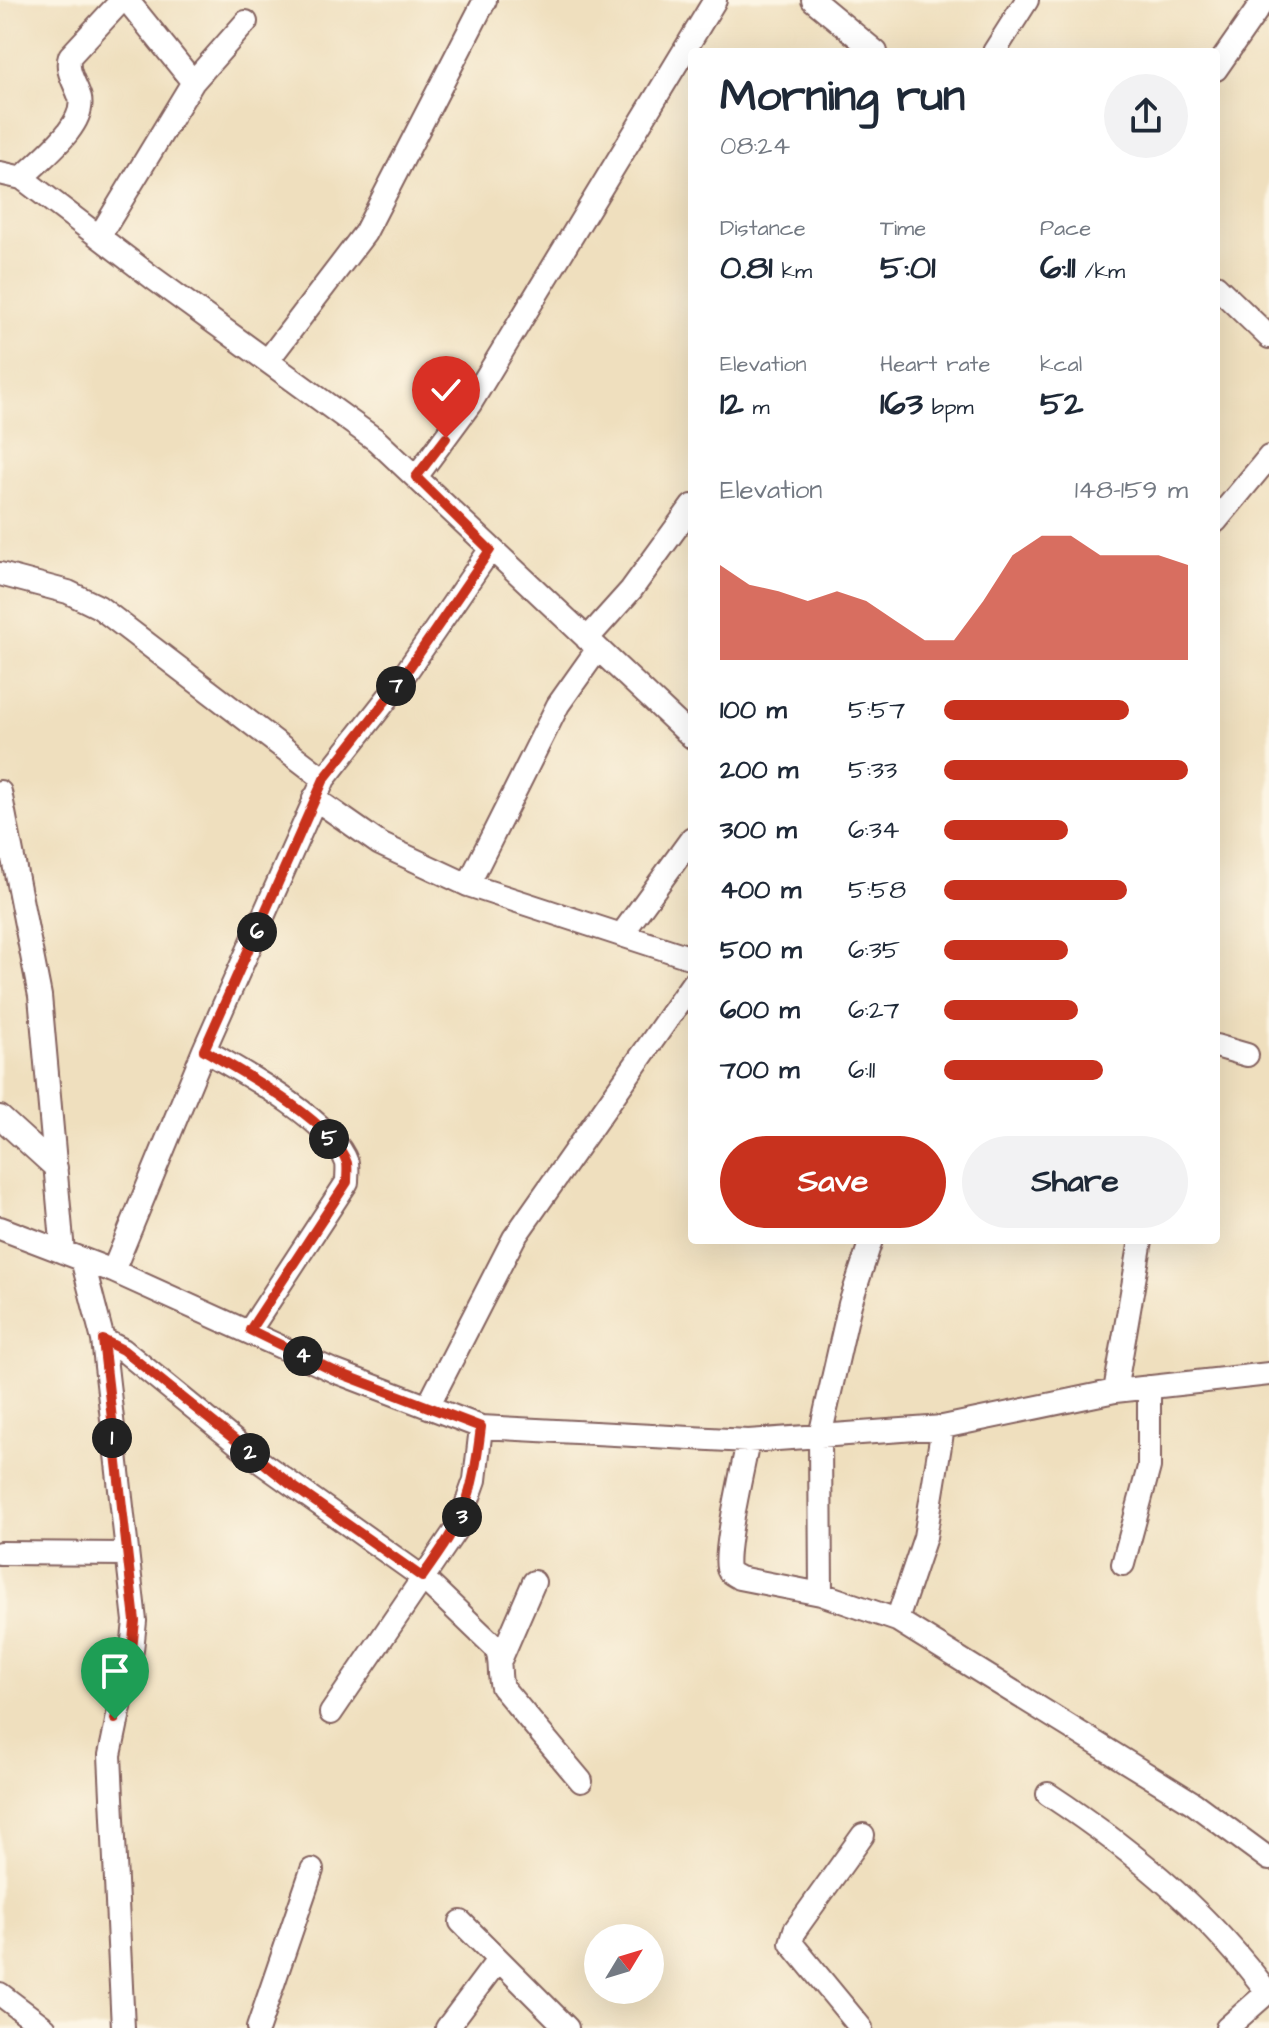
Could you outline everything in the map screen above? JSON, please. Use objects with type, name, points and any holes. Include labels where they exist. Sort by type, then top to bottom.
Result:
[{"type":"street","points":[[193,82],[124,0],[70,56],[69,71],[80,100],[78,121],[11,175],[376,440],[688,733]]},
{"type":"street","points":[[268,360],[365,233],[485,0]]},
{"type":"street","points":[[416,477],[470,404],[715,0]]},
{"type":"street","points":[[813,0],[871,48]]},
{"type":"street","points":[[997,48],[1027,0]]},
{"type":"street","points":[[1220,63],[1264,0]]},
{"type":"street","points":[[99,237],[193,82],[246,22]]},
{"type":"street","points":[[1220,290],[1269,337]]},
{"type":"street","points":[[1220,516],[1269,457]]},
{"type":"street","points":[[468,885],[558,705],[592,645],[688,512]]},
{"type":"street","points":[[113,1271],[204,1050],[319,788],[386,701],[490,550]]},
{"type":"street","points":[[0,574],[68,592],[99,607],[319,788],[380,844],[468,885],[688,957]]},
{"type":"street","points":[[0,792],[2,822],[40,996],[56,1168],[73,1255],[103,1340],[134,1608],[132,1650],[110,1755],[123,2028]]},
{"type":"street","points":[[622,934],[688,843]]},
{"type":"street","points":[[428,1406],[514,1238],[688,990]]},
{"type":"street","points":[[1220,1047],[1247,1055]]},
{"type":"street","points":[[204,1050],[283,1096],[326,1134],[347,1162],[347,1182],[250,1330]]},
{"type":"street","points":[[0,1117],[56,1168]]},
{"type":"street","points":[[0,1228],[113,1271],[250,1330],[334,1371],[481,1427],[748,1441],[943,1427],[1115,1391],[1269,1374]]},
{"type":"street","points":[[821,1594],[820,1436],[850,1304],[870,1244]]},
{"type":"street","points":[[1115,1391],[1140,1244]]},
{"type":"street","points":[[103,1340],[132,1357],[174,1394],[290,1484],[422,1577],[496,1648],[501,1658]]},
{"type":"street","points":[[1123,1564],[1149,1467],[1149,1387]]},
{"type":"street","points":[[331,1713],[459,1525],[468,1504],[481,1427]]},
{"type":"street","points":[[897,1620],[925,1537],[943,1427]]},
{"type":"street","points":[[748,1441],[726,1562],[729,1571],[739,1578],[821,1594],[897,1620],[1193,1803],[1269,1859]]},
{"type":"street","points":[[0,1553],[126,1554]]},
{"type":"street","points":[[534,1582],[501,1658],[498,1674],[502,1687],[581,1781]]},
{"type":"street","points":[[1048,1794],[1107,1835],[1188,1904],[1242,1957],[1268,1992],[1227,2028]]},
{"type":"street","points":[[861,2028],[791,1943],[795,1930],[863,1835]]},
{"type":"street","points":[[258,2028],[312,1870]]},
{"type":"street","points":[[461,1922],[567,2028]]},
{"type":"street","points":[[447,2028],[498,1960]]},
{"type":"street","points":[[0,1994],[45,2028]]},
{"type":"route","points":[[115,1719],[132,1650],[135,1621],[113,1452],[103,1340],[150,1370],[174,1394],[290,1484],[422,1577],[459,1525],[475,1480],[481,1427],[334,1371],[250,1330],[347,1182],[347,1162],[326,1134],[283,1096],[204,1050],[324,779],[394,690],[490,550],[416,477],[446,438]]}]
